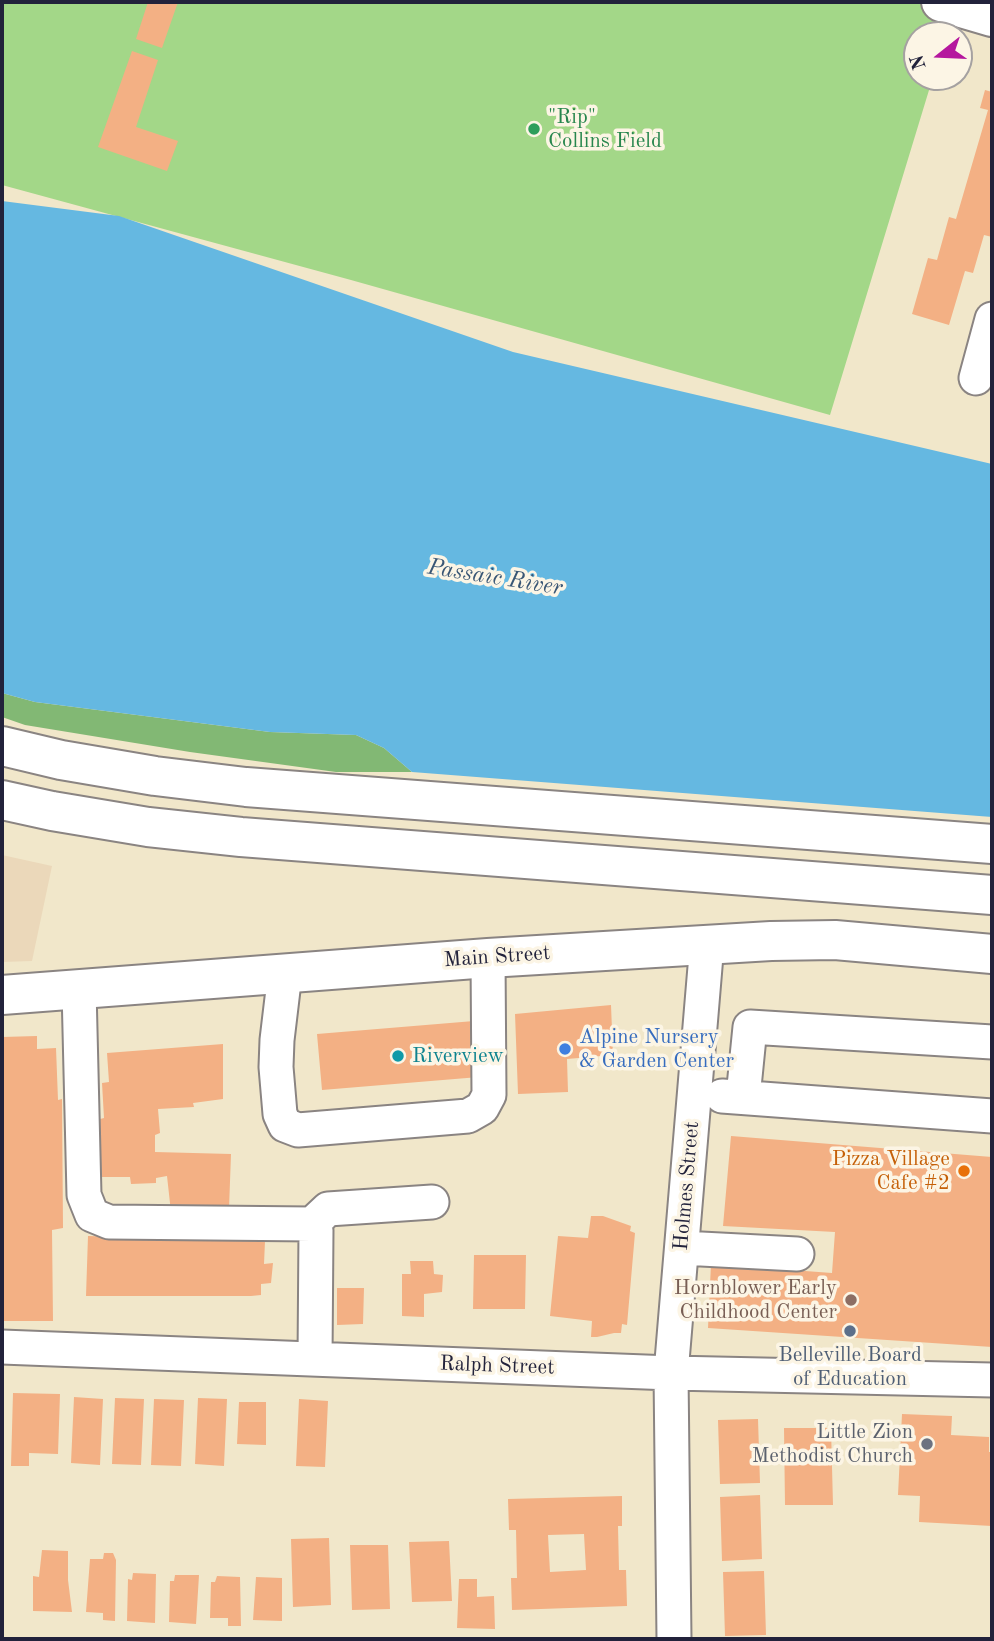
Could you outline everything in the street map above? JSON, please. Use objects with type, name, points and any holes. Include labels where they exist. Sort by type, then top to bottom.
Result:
[{"type":"main road","points":[[942,2],[992,17]]},
{"type":"main road","points":[[2,746],[61,760],[155,776],[246,787],[992,844]]},
{"type":"main road","points":[[2,800],[148,827],[241,837],[992,895]]},
{"type":"main road","name":"Main Street","points":[[2,995],[707,943],[835,940],[992,954]]},
{"type":"street","points":[[976,378],[992,319]]},
{"type":"street","name":"Holmes Street","points":[[674,1639],[671,1373],[707,943]]},
{"type":"street","points":[[285,973],[276,1067],[280,1114],[285,1125],[298,1130],[468,1116],[482,1108],[489,1096],[488,958]]},
{"type":"street","points":[[79,989],[84,1195],[92,1215],[109,1222],[312,1224],[328,1209],[432,1202]]},
{"type":"street","points":[[743,1097],[750,1027],[992,1042]]},
{"type":"street","points":[[694,1094],[992,1116]]},
{"type":"street","points":[[312,1224],[316,1230],[315,1359]]},
{"type":"street","points":[[682,1248],[797,1254]]},
{"type":"street","name":"Ralph Street","points":[[2,1347],[671,1373],[992,1380]]},
{"type":"shaded area","points":[[2,855],[52,866],[32,961],[2,962]]},
{"type":"green space","points":[[2,2],[941,2],[955,6],[950,21],[903,21],[903,91],[929,91],[830,415],[2,185]]},
{"type":"green space","points":[[2,693],[35,702],[270,732],[356,735],[384,748],[412,772],[336,772],[25,725],[2,717]]},
{"type":"water","name":"Passaic River","points":[[2,201],[119,216],[513,352],[992,464],[992,817],[412,772],[384,748],[356,735],[270,732],[35,702],[2,693]]},
{"type":"building","points":[[148,2],[178,2],[162,48],[136,39]]},
{"type":"building","points":[[132,51],[158,60],[136,127],[178,141],[167,171],[98,147]]},
{"type":"building","points":[[985,90],[992,92],[992,237],[984,235],[973,273],[965,271],[949,325],[912,314],[928,258],[937,260],[949,217],[956,219],[988,110],[980,108]]},
{"type":"building","name":"Alpine Nursery & Garden Center","points":[[611,1005],[613,1055],[567,1059],[568,1092],[518,1094],[515,1014]]},
{"type":"building","name":"Riverview","points":[[474,1021],[479,1077],[322,1090],[317,1034]]},
{"type":"building","points":[[37,1036],[37,1049],[56,1048],[58,1100],[62,1099],[63,1228],[52,1230],[53,1321],[2,1321],[2,1037]]},
{"type":"building","points":[[223,1044],[223,1099],[193,1103],[194,1107],[158,1109],[160,1133],[155,1135],[155,1152],[231,1154],[229,1209],[171,1212],[167,1176],[156,1178],[156,1183],[131,1184],[130,1177],[100,1177],[96,1120],[104,1118],[102,1083],[109,1082],[107,1053]]},
{"type":"building","points":[[731,1136],[992,1157],[992,1347],[708,1328],[711,1264],[832,1273],[835,1232],[723,1226]]},
{"type":"building","points":[[591,1216],[603,1216],[631,1226],[630,1231],[635,1233],[627,1325],[622,1324],[621,1333],[597,1337],[591,1337],[592,1321],[550,1316],[558,1236],[588,1238]]},
{"type":"building","points":[[88,1236],[265,1241],[264,1264],[273,1263],[271,1283],[261,1284],[261,1295],[251,1296],[86,1296]]},
{"type":"building","points":[[474,1255],[526,1255],[525,1309],[473,1309]]},
{"type":"building","points":[[410,1261],[433,1261],[434,1274],[443,1275],[442,1292],[424,1294],[424,1317],[402,1316],[402,1274],[411,1274]]},
{"type":"building","points":[[337,1288],[364,1288],[363,1324],[337,1325]]},
{"type":"building","points":[[13,1393],[60,1394],[58,1454],[29,1453],[29,1466],[11,1466]]},
{"type":"building","points":[[74,1397],[103,1399],[100,1465],[71,1463]]},
{"type":"building","points":[[115,1398],[144,1399],[141,1465],[112,1464]]},
{"type":"building","points":[[198,1398],[227,1399],[224,1466],[195,1464]]},
{"type":"building","points":[[154,1399],[184,1400],[181,1466],[151,1465]]},
{"type":"building","points":[[299,1399],[328,1401],[325,1467],[296,1466]]},
{"type":"building","points":[[239,1402],[266,1402],[266,1445],[237,1444]]},
{"type":"building","points":[[902,1414],[952,1416],[951,1435],[989,1437],[989,1452],[992,1452],[992,1526],[919,1522],[920,1496],[898,1495]]},
{"type":"building","points":[[758,1419],[760,1483],[720,1484],[718,1420]]},
{"type":"building","points":[[784,1428],[831,1428],[833,1505],[785,1505]]},
{"type":"building","points":[[760,1495],[762,1559],[722,1561],[720,1497]]},
{"type":"building","points":[[622,1496],[622,1526],[618,1526],[619,1570],[626,1570],[627,1606],[512,1610],[511,1578],[517,1578],[516,1530],[509,1530],[508,1499]],"holes":[[[584,1534],[586,1570],[550,1572],[548,1535]]]},
{"type":"building","points":[[329,1538],[331,1605],[293,1607],[291,1539]]},
{"type":"building","points":[[449,1541],[452,1601],[412,1602],[409,1542]]},
{"type":"building","points":[[350,1545],[388,1545],[390,1609],[352,1610]]},
{"type":"building","points":[[42,1550],[68,1551],[72,1612],[33,1611],[33,1576],[39,1577]]},
{"type":"building","points":[[104,1553],[113,1553],[116,1560],[115,1621],[103,1620],[103,1613],[86,1612],[90,1559],[103,1559]]},
{"type":"building","points":[[764,1571],[766,1635],[725,1636],[723,1572]]},
{"type":"building","points":[[133,1573],[156,1574],[155,1623],[127,1621],[128,1579],[132,1580]]},
{"type":"building","points":[[175,1575],[199,1575],[196,1624],[169,1622],[170,1581],[174,1581]]},
{"type":"building","points":[[217,1576],[240,1577],[241,1626],[228,1626],[228,1618],[210,1618],[211,1582],[215,1582]]},
{"type":"building","points":[[256,1577],[282,1578],[282,1621],[253,1620]]},
{"type":"building","points":[[459,1579],[477,1579],[477,1597],[494,1596],[495,1629],[457,1628]]},
{"type":"place","name":"\"Rip\" Collins Field","points":[[534,129]]},
{"type":"place","name":"Alpine Nursery & Garden Center","points":[[565,1049]]},
{"type":"place","name":"Riverview","points":[[398,1056]]},
{"type":"place","name":"Pizza Village Cafe #2","points":[[964,1171]]},
{"type":"place","name":"Hornblower Early Childhood Center","points":[[851,1300]]},
{"type":"place","name":"Belleville Board of Education","points":[[850,1331]]},
{"type":"place","name":"Little Zion Methodist Church","points":[[927,1444]]}]
